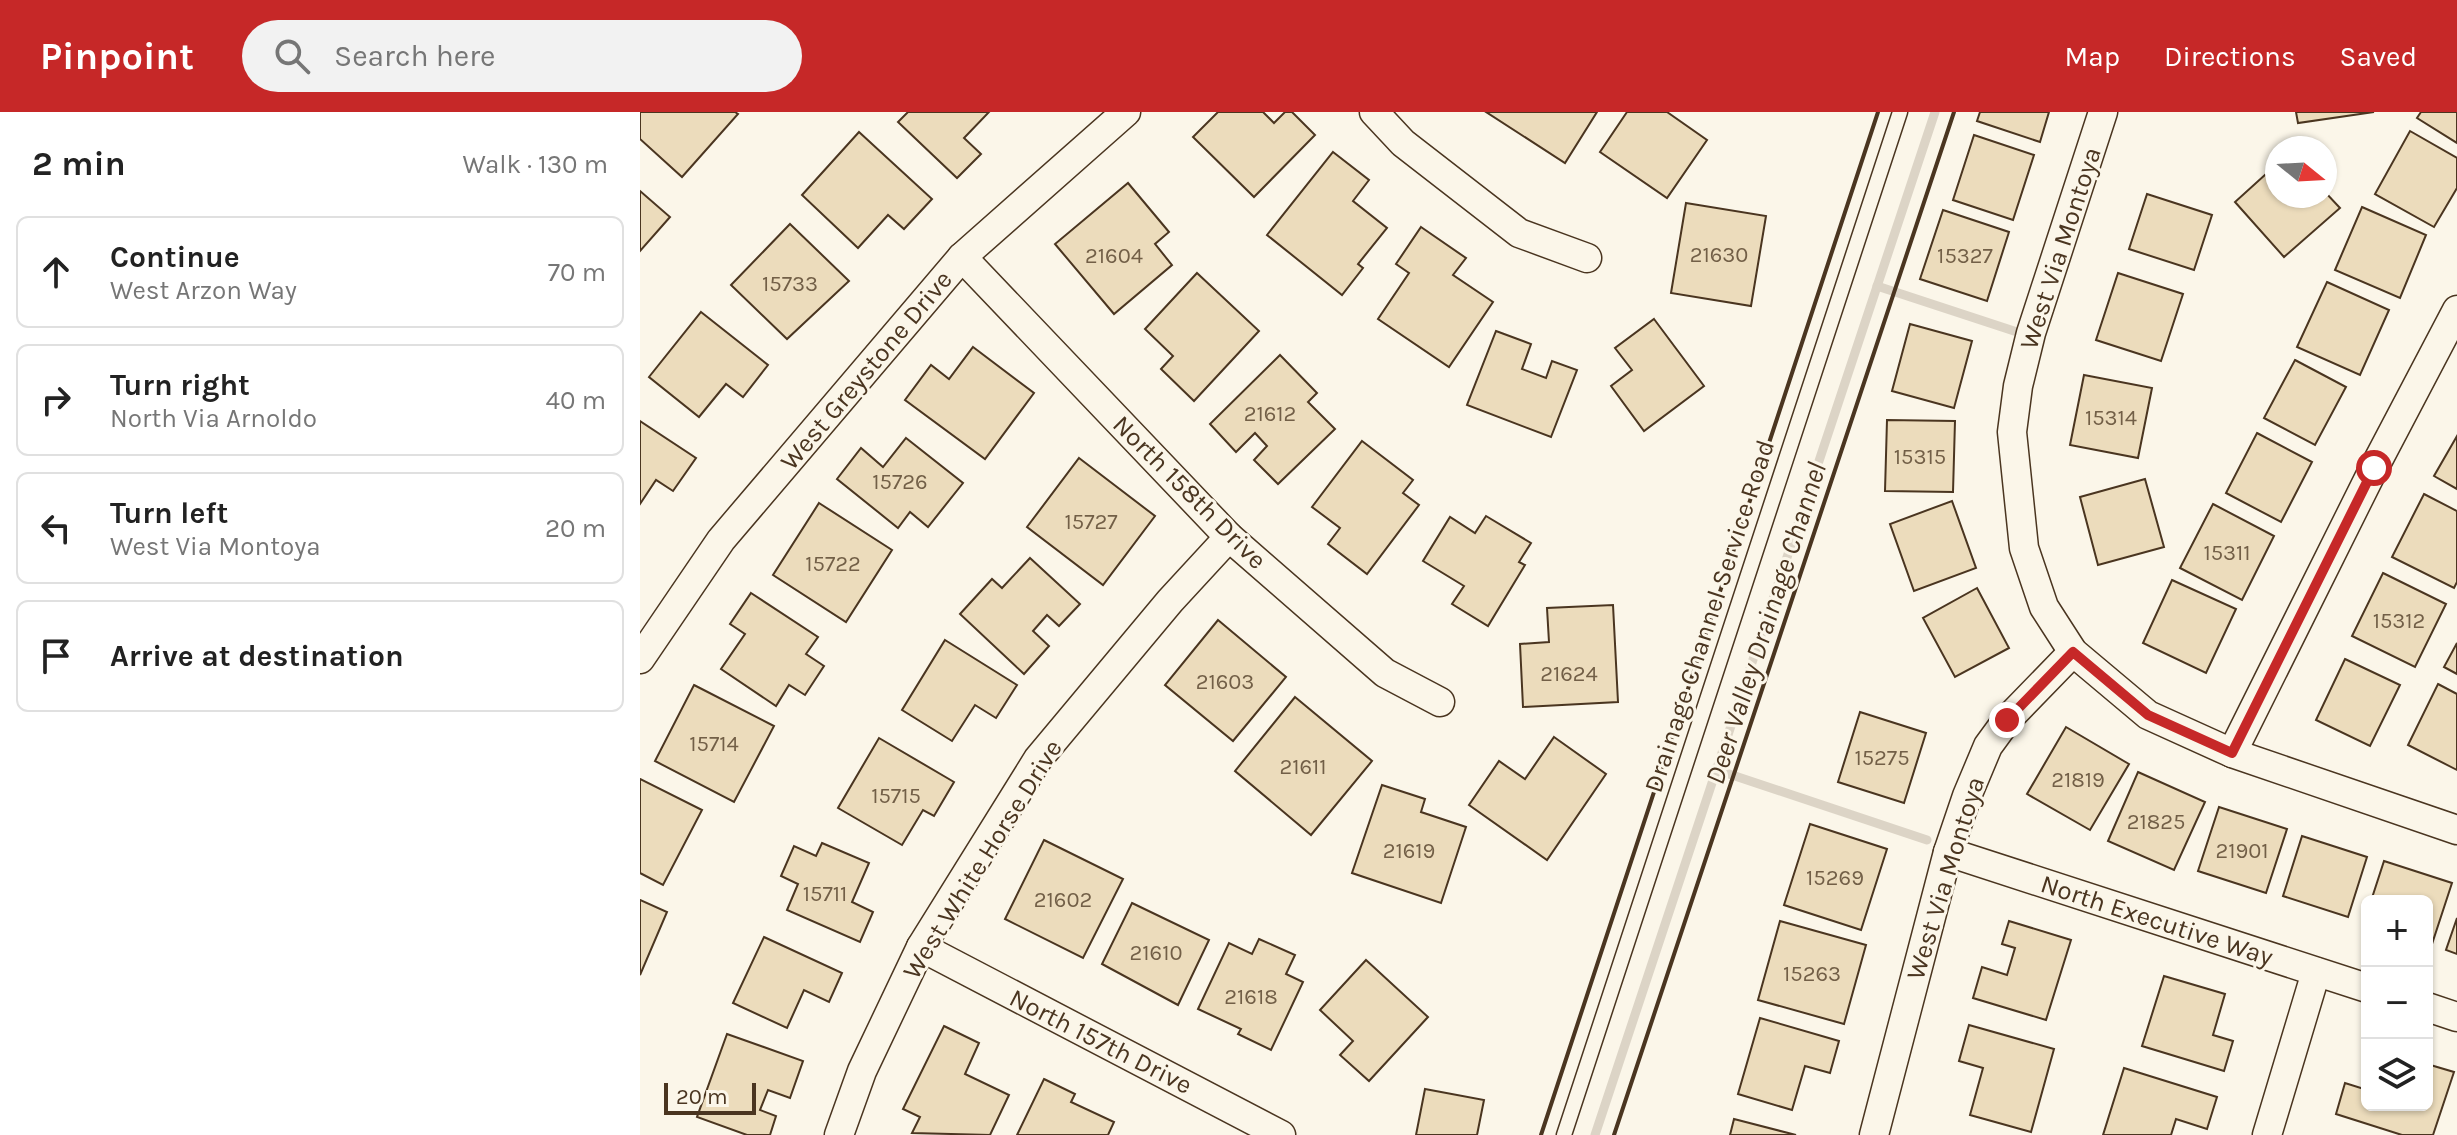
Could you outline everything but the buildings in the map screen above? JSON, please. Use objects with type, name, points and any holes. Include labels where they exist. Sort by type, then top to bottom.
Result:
[{"type":"street","name":"West Greystone Drive","points":[[640,659],[721,540],[962,257],[1126,112]]},
{"type":"street","points":[[1374,112],[1403,143],[1519,233],[1587,258]]},
{"type":"street","name":"West Via Montoya","points":[[2103,112],[2031,333],[2018,386],[2012,432],[2024,548],[2044,607],[2073,652],[2148,715],[2232,753],[2457,830]]},
{"type":"street","name":"North 158th Drive","points":[[962,257],[1229,537],[1385,673],[1440,702]]},
{"type":"street","points":[[2232,753],[2457,310]]},
{"type":"street","name":"West White Horse Drive","points":[[839,1135],[862,1071],[921,947],[1038,759],[1170,601],[1229,537]]},
{"type":"street","name":"West Via Montoya","points":[[1874,1135],[1948,852],[1988,746],[2007,720],[2073,652]]},
{"type":"street","name":"North Executive Way","points":[[1948,852],[2361,986]]},
{"type":"street","name":"North 157th Drive","points":[[921,947],[1281,1135]]},
{"type":"street","points":[[2267,1135],[2316,972]]},
{"type":"street","points":[[2433,1009],[2457,1017]]},
{"type":"lane","name":"Drainage Channel Service Road","points":[[1564,1135],[1900,112]]},
{"type":"waterway","name":"Deer Valley Drainage Channel","points":[[1595,1135],[1935,112]]},
{"type":"waterway","points":[[1877,286],[2014,331]]},
{"type":"waterway","points":[[1714,769],[1927,840]]},
{"type":"wall","points":[[1541,1135],[1878,112]]},
{"type":"wall","points":[[1614,1135],[1954,112]]},
{"type":"route","points":[[2007,720],[2073,652],[2148,715],[2232,753],[2374,468]]}]
